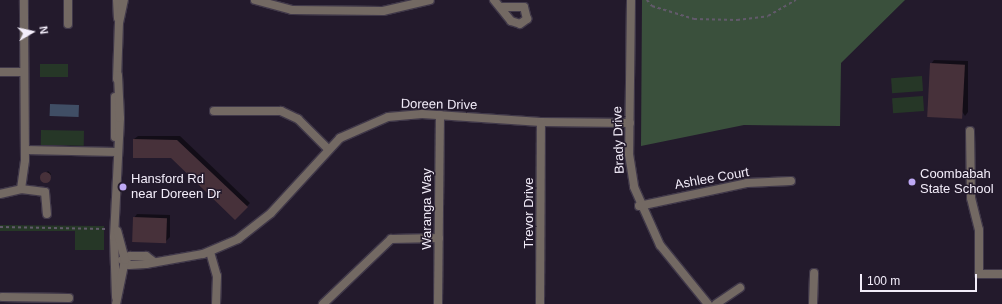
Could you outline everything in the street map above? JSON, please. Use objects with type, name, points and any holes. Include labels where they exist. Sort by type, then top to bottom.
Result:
[{"type":"street","points":[[21,189],[25,150],[24,0]]},
{"type":"street","points":[[68,0],[68,24]]},
{"type":"street","points":[[116,0],[119,23],[118,75],[114,118],[118,152],[116,229],[121,260],[116,301]]},
{"type":"street","points":[[119,23],[124,0]]},
{"type":"street","points":[[256,0],[292,10],[383,11],[430,0]]},
{"type":"street","points":[[494,0],[501,7]]},
{"type":"street","name":"Brady Drive","points":[[631,0],[630,168],[639,206],[660,245],[708,304]]},
{"type":"street","points":[[0,72],[24,72]]},
{"type":"street","points":[[214,111],[281,111],[298,119],[328,149]]},
{"type":"street","name":"Doreen Drive","points":[[121,260],[130,256],[146,256],[154,262],[210,252],[238,239],[272,213],[328,149],[365,124],[388,117],[440,115],[541,122],[630,123]]},
{"type":"street","name":"Waranga Way","points":[[438,304],[440,115]]},
{"type":"street","name":"Trevor Drive","points":[[540,304],[541,122]]},
{"type":"street","points":[[970,131],[971,198],[979,230],[979,274],[988,276],[1002,274]]},
{"type":"street","points":[[25,150],[118,152]]},
{"type":"street","name":"Ashlee Court","points":[[639,206],[747,183],[790,181]]},
{"type":"street","points":[[0,194],[21,189],[46,194],[47,214]]},
{"type":"street","points":[[322,304],[392,240],[439,238]]},
{"type":"street","points":[[210,252],[217,276],[216,304]]},
{"type":"street","points":[[813,304],[814,273]]},
{"type":"street","points":[[716,304],[740,288]]},
{"type":"street","points":[[2,297],[21,301],[49,301],[69,298]]},
{"type":"path","points":[[647,0],[652,6],[694,19],[737,20],[768,16],[796,0]]},
{"type":"path","points":[[0,227],[116,229]]},
{"type":"green space","points":[[642,0],[905,0],[841,63],[840,126],[744,125],[641,146]]},
{"type":"green space","points":[[40,64],[68,64],[68,77],[40,77]]},
{"type":"green space","points":[[922,76],[923,91],[892,93],[891,78]]},
{"type":"green space","points":[[923,96],[924,111],[893,113],[892,98]]},
{"type":"green space","points":[[41,130],[84,131],[84,146],[41,145]]},
{"type":"green space","points":[[0,225],[104,226],[104,250],[75,250],[75,231],[0,231]]},
{"type":"water","points":[[50,104],[79,105],[79,117],[50,116]]},
{"type":"building","points":[[930,63],[965,65],[962,119],[927,117]]},
{"type":"building","points":[[133,139],[177,140],[248,207],[235,220],[171,158],[133,158]]},
{"type":"building","points":[[43,172],[47,172],[49,173],[49,181],[43,182],[40,179],[40,175]]},
{"type":"building","points":[[133,217],[167,218],[166,243],[132,242]]},
{"type":"place","name":"Coombabah State School","points":[[912,182]]},
{"type":"place","name":"Hansford Rd near Doreen Dr","points":[[123,187]]}]
